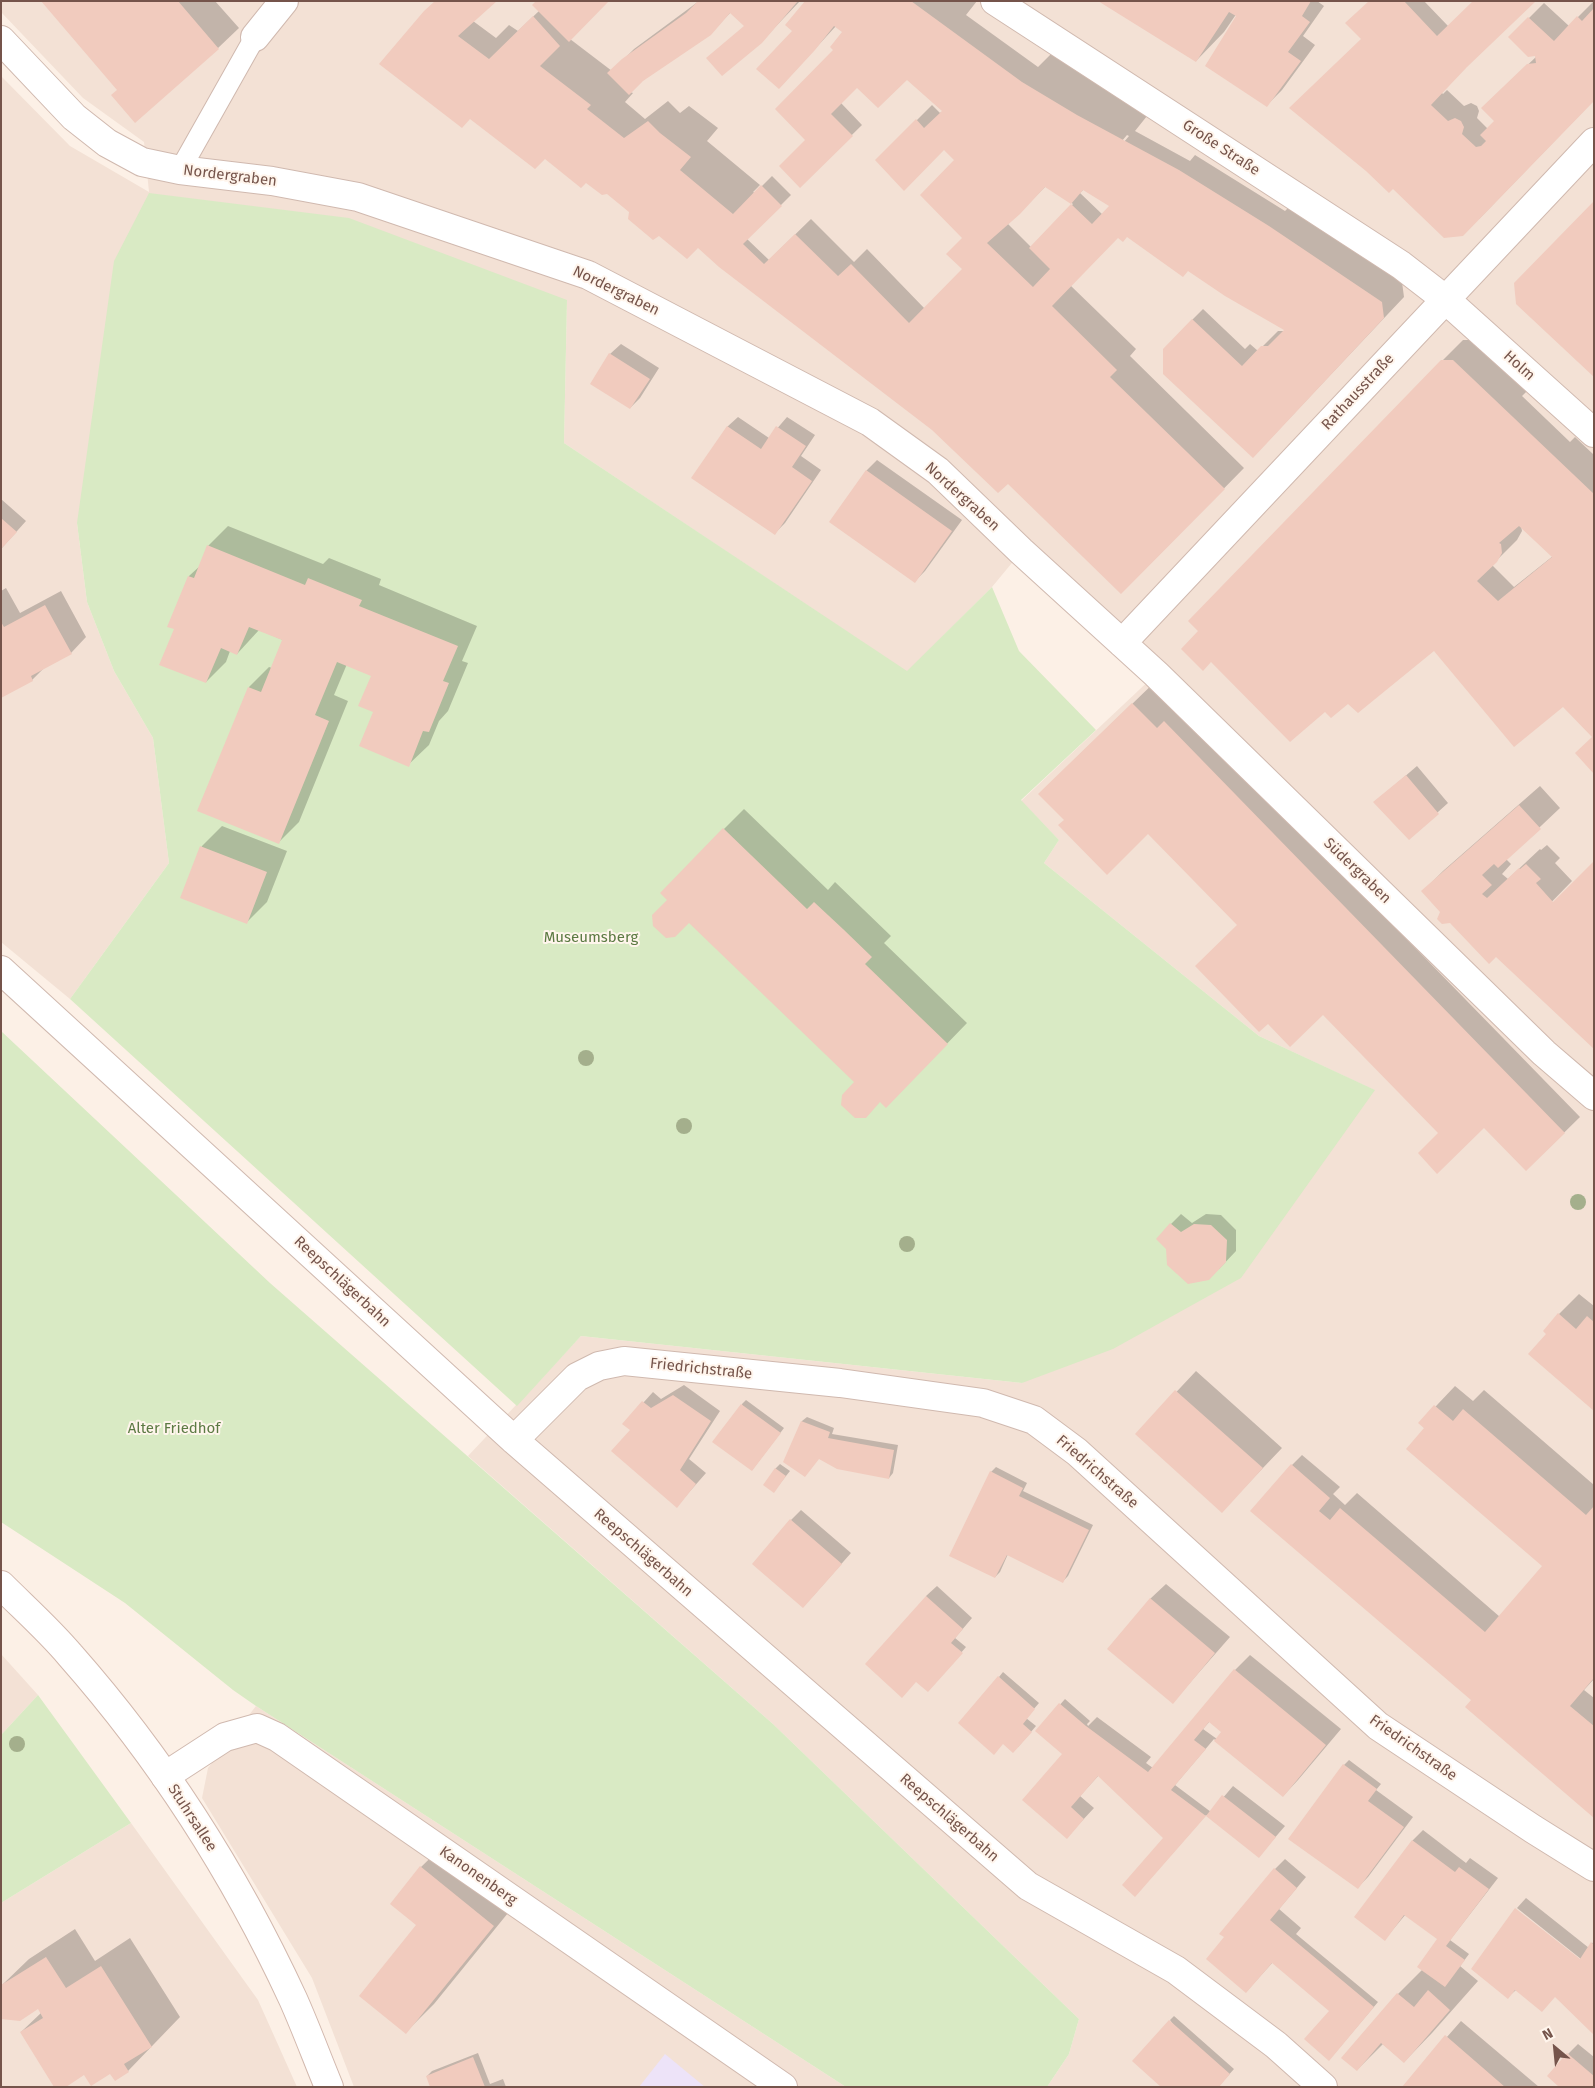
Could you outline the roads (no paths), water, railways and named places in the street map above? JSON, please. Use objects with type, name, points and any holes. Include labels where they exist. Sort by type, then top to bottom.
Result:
[{"type":"street","points":[[255,37],[284,1]]},
{"type":"street","name":"Große Straße","points":[[995,1],[1401,265],[1445,299]]},
{"type":"street","name":"Nordergraben","points":[[1,40],[74,117],[106,143],[142,162],[180,170],[272,181],[358,197],[588,275],[870,422],[938,472],[1122,643]]},
{"type":"street","name":"Rathausstraße","points":[[1122,643],[1594,142]]},
{"type":"street","name":"Holm","points":[[1445,299],[1594,433]]},
{"type":"street","name":"Südergraben","points":[[1122,643],[1544,1053],[1594,1096]]},
{"type":"street","name":"Reepschlägerbahn","points":[[1,970],[514,1440],[1028,1886],[1176,1970],[1276,2044],[1323,2087]]},
{"type":"street","name":"Friedrichstraße","points":[[514,1440],[577,1377],[598,1366],[624,1362],[840,1383],[983,1404],[1034,1420],[1077,1452],[1378,1726],[1533,1829],[1594,1866]]},
{"type":"street","name":"Stuhrsallee","points":[[1,1585],[69,1654],[109,1702],[165,1776],[234,1883],[293,1999],[329,2087]]},
{"type":"street","name":"Kanonenberg","points":[[165,1776],[225,1737],[257,1728],[278,1738],[783,2087]]},
{"type":"lane","points":[[180,170],[255,37]]},
{"type":"park label","name":"Museumsberg","points":[[591,938]]},
{"type":"park label","name":"Alter Friedhof","points":[[174,1429]]}]
